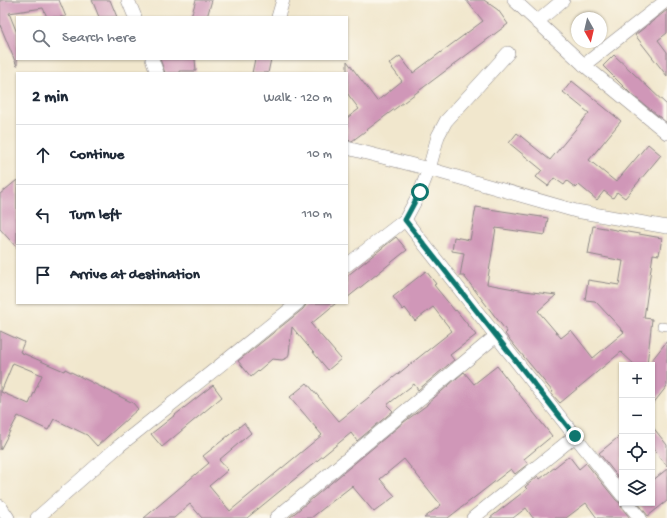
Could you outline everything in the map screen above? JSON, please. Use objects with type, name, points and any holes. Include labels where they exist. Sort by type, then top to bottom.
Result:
[{"type":"street","points":[[128,0],[135,16]]},
{"type":"street","points":[[278,16],[283,0]]},
{"type":"street","points":[[514,0],[584,65],[667,133]]},
{"type":"street","points":[[538,22],[563,0]]},
{"type":"street","points":[[584,65],[667,0]]},
{"type":"street","points":[[348,264],[405,220],[420,192],[429,170],[438,136],[446,121],[508,53]]},
{"type":"street","points":[[152,60],[157,72]]},
{"type":"street","points":[[348,148],[576,212],[667,227]]},
{"type":"street","points":[[405,220],[619,491]]},
{"type":"street","points":[[37,518],[119,446],[297,304]]},
{"type":"street","points":[[276,518],[496,336]]},
{"type":"street","points":[[474,518],[575,436]]},
{"type":"street","points":[[0,506],[8,518]]},
{"type":"street","points":[[630,506],[640,518]]},
{"type":"building","points":[[0,0],[59,0],[66,16],[47,16],[43,8],[9,13],[16,30],[17,66],[0,25]]},
{"type":"building","points":[[92,0],[110,0],[117,16],[99,16]]},
{"type":"building","points":[[196,0],[212,0],[207,16],[191,16]]},
{"type":"building","points":[[466,0],[484,0],[498,10],[508,24],[352,141],[348,140],[348,117],[359,109],[348,94],[347,61],[377,101],[402,81],[389,64],[400,56],[413,73],[483,21]]},
{"type":"building","points":[[667,10],[667,33],[658,40],[667,52],[667,76],[635,35]]},
{"type":"building","points":[[614,55],[667,105],[667,123],[630,93],[603,66]]},
{"type":"building","points":[[160,60],[195,60],[196,71],[165,72]]},
{"type":"building","points":[[255,60],[271,60],[268,72],[252,72]]},
{"type":"building","points":[[572,81],[621,121],[589,160],[616,182],[648,144],[661,155],[625,198],[617,192],[613,198],[604,191],[597,200],[579,185],[576,188],[567,181],[564,185],[554,178],[548,186],[536,177],[542,170],[509,143],[517,133],[550,160],[589,113],[563,92]]},
{"type":"building","points":[[16,181],[16,247],[0,229],[0,194]]},
{"type":"building","points":[[476,207],[548,218],[545,235],[496,228],[487,284],[556,295],[538,311],[561,338],[571,330],[593,358],[624,332],[595,301],[585,300],[588,280],[619,285],[623,261],[588,254],[593,226],[662,238],[659,255],[653,254],[644,318],[652,319],[647,362],[632,362],[621,352],[560,403],[551,393],[553,392],[505,334],[507,332],[464,276],[460,276],[464,253],[452,251],[454,237],[470,240]]},
{"type":"building","points":[[396,237],[407,250],[348,297],[348,275]]},
{"type":"building","points":[[426,271],[436,284],[434,285],[476,335],[450,355],[454,360],[418,390],[414,384],[387,405],[393,411],[357,441],[351,433],[247,518],[202,518],[190,504],[174,518],[144,518],[209,463],[203,456],[244,423],[251,433],[219,460],[228,470],[209,486],[230,511],[322,435],[290,397],[307,383],[339,421],[452,331],[433,307],[415,321],[405,308],[403,310],[393,297]]},
{"type":"building","points":[[306,304],[335,304],[311,324],[341,359],[328,370],[292,327],[289,354],[287,358],[282,360],[272,359],[251,377],[238,361],[303,309]]},
{"type":"building","points":[[0,331],[24,342],[20,352],[64,371],[65,369],[133,403],[138,409],[97,446],[87,435],[54,419],[48,430],[18,416],[0,450]],"holes":[[[13,363],[42,375],[29,404],[1,392]]]},
{"type":"building","points":[[667,341],[667,386],[655,401],[655,362],[652,362]]},
{"type":"building","points":[[497,366],[552,436],[524,459],[528,464],[515,474],[511,469],[448,518],[424,518],[441,505],[404,459],[380,479],[395,496],[374,512],[352,486],[311,518],[289,518],[404,422],[427,405],[464,372],[474,384]]},
{"type":"building","points":[[213,385],[222,397],[162,447],[151,434]]},
{"type":"building","points":[[655,430],[667,445],[667,466],[655,451]]},
{"type":"building","points":[[619,436],[619,478],[599,453]]},
{"type":"building","points":[[569,456],[579,469],[586,463],[619,502],[619,506],[621,506],[630,518],[597,518],[586,503],[566,518],[533,518],[526,508],[513,518],[490,518],[527,489],[525,487],[538,476],[540,479]]},
{"type":"building","points":[[667,469],[667,501],[648,516],[640,506],[655,506],[655,479]]},
{"type":"route","points":[[420,192],[405,220],[575,436]]}]
